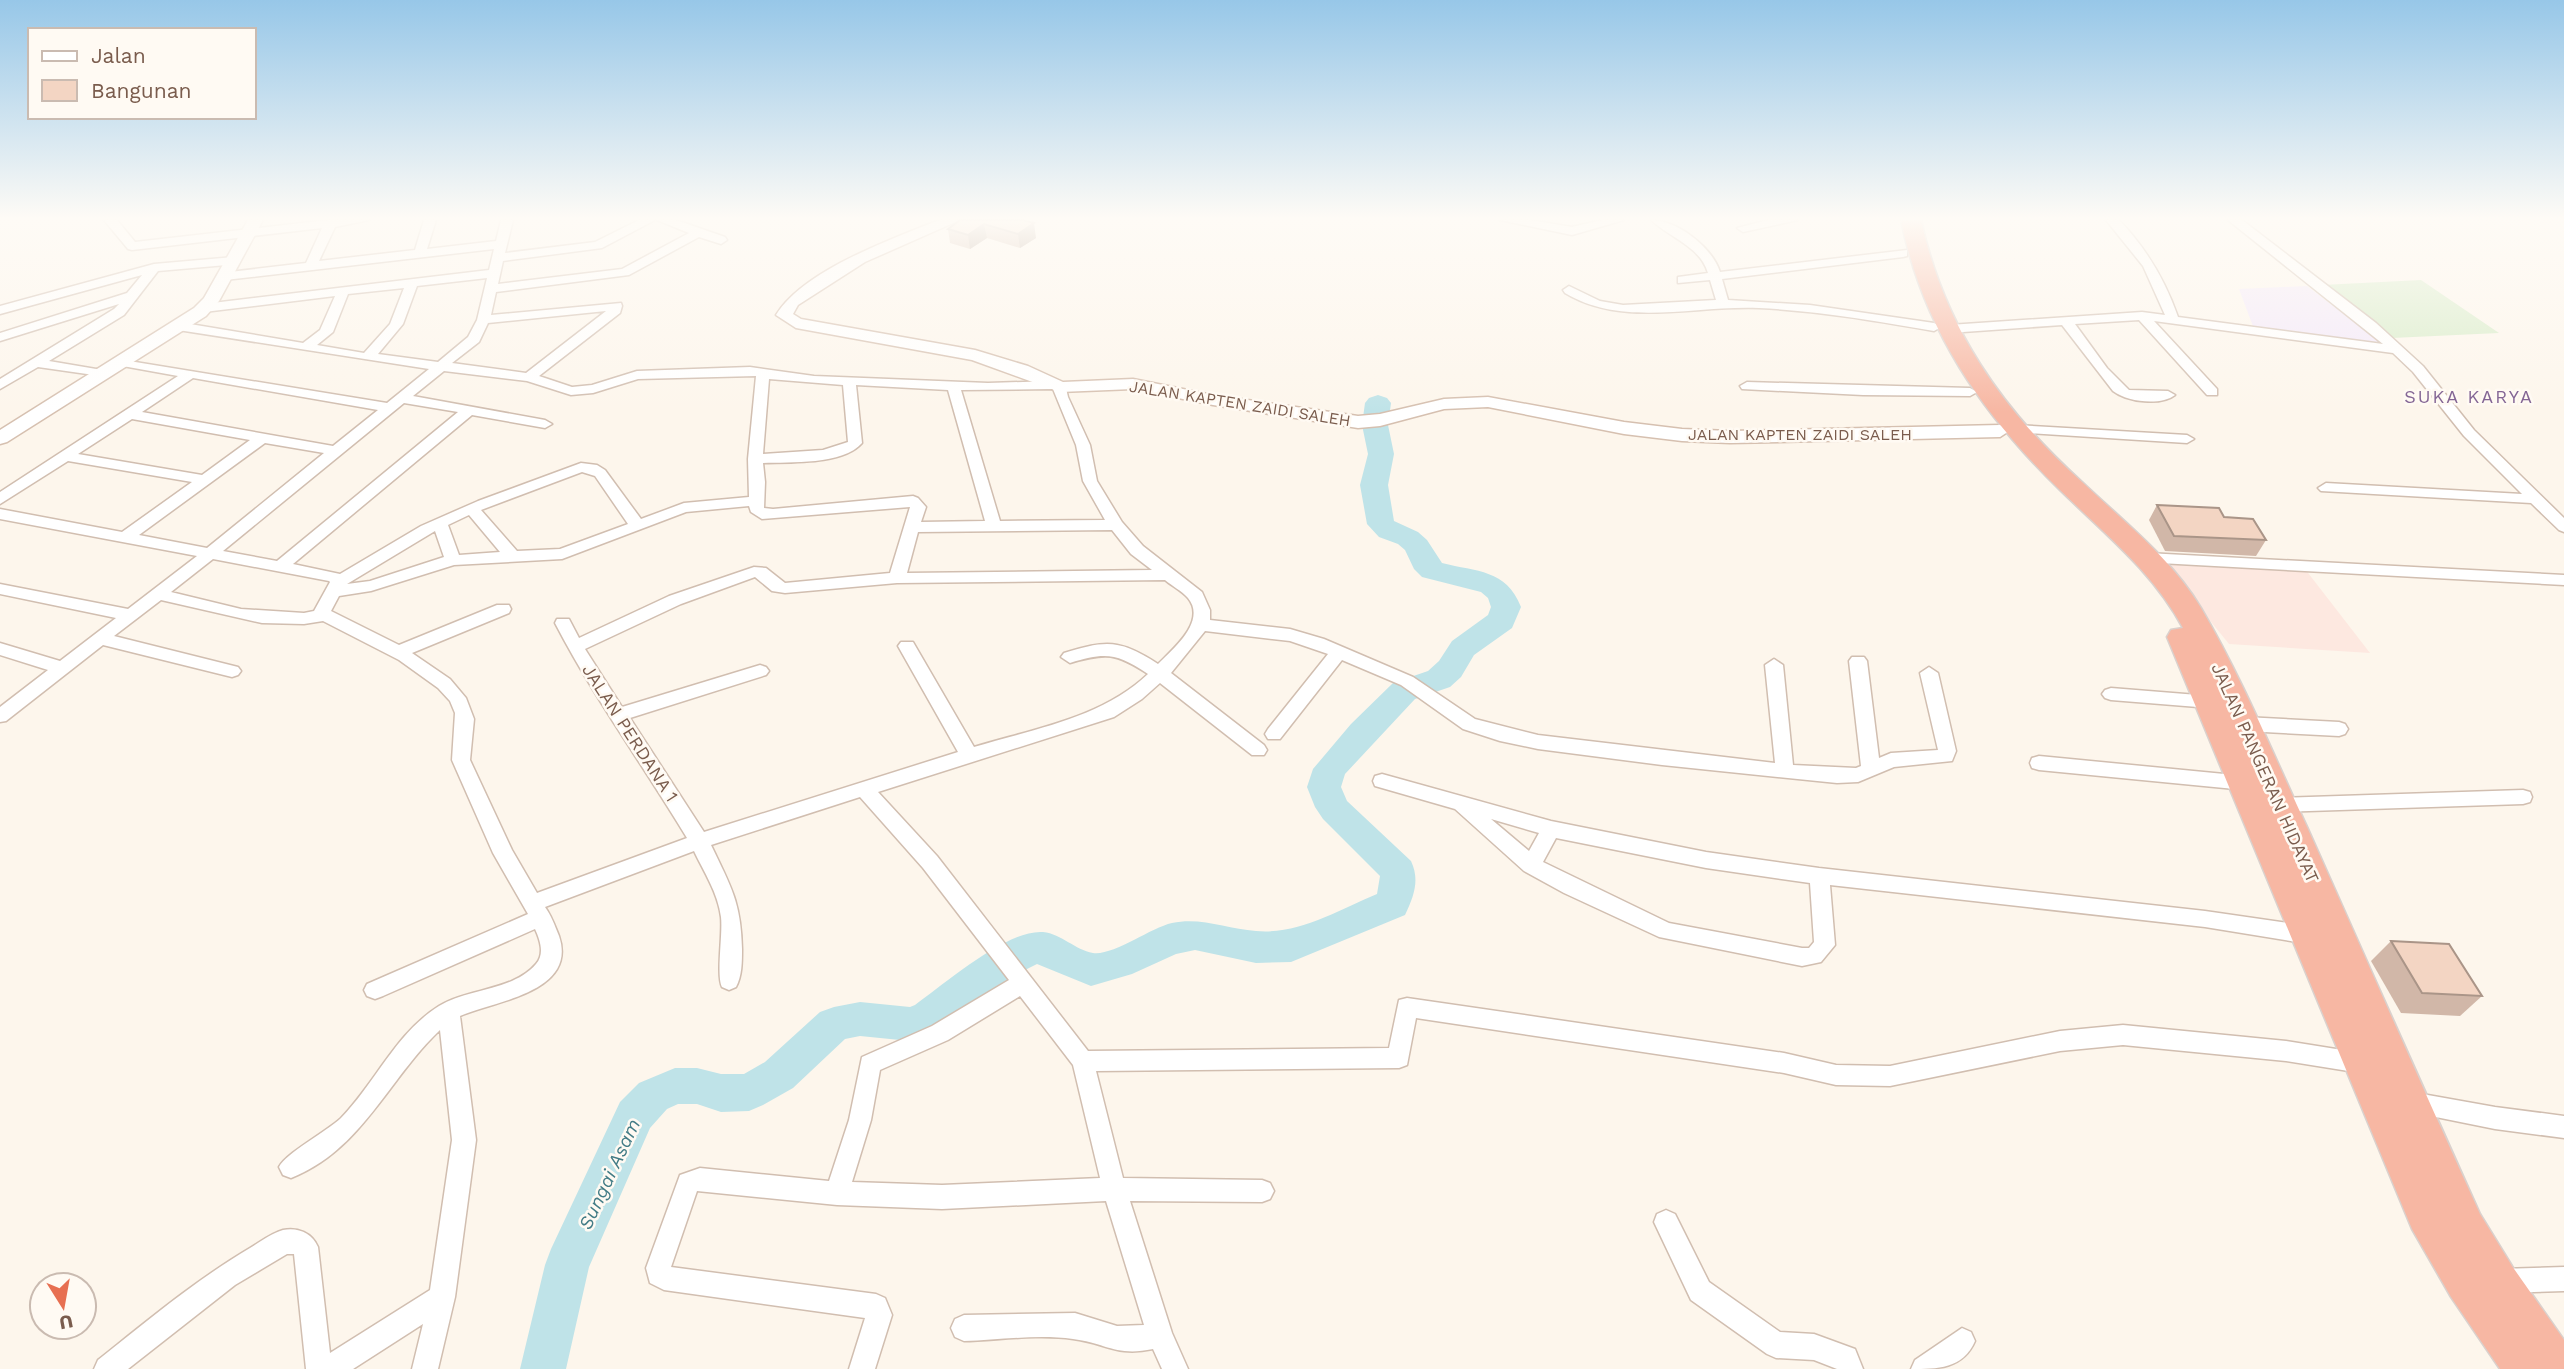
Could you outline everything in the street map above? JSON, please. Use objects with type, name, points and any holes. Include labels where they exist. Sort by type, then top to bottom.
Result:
[{"type":"highway","name":"JALAN PANGERAN HIDAYAT","points":[[1914,284],[1918,297],[1969,364],[2007,430],[2035,471],[2150,570],[2245,724],[2280,805],[2324,937],[2361,1063],[2427,1215],[2466,1282],[2526,1369]]},
{"type":"highway","name":"JALAN PANGERAN HIDAYAT","points":[[1927,284],[1942,328],[1970,392],[2007,430]]},
{"type":"highway","name":"JALAN PANGERAN HIDAYAT","points":[[2191,636],[2210,702],[2245,783],[2412,1102],[2465,1228],[2497,1281],[2558,1369]]},
{"type":"street","points":[[0,310],[96,284]]},
{"type":"street","points":[[0,384],[119,312],[143,284]]},
{"type":"street","points":[[0,438],[204,308],[219,284]]},
{"type":"street","points":[[204,308],[404,284]]},
{"type":"street","points":[[367,358],[387,341],[398,326],[412,284]]},
{"type":"street","points":[[0,716],[102,639],[445,365],[478,336],[492,284]]},
{"type":"street","points":[[491,289],[531,284]]},
{"type":"street","name":"JALAN KAPTEN ZAIDI SALEH","points":[[820,284],[792,302],[785,315],[796,323],[975,355],[1021,370],[1056,386],[1133,384],[1213,400],[1358,422],[1380,420],[1444,404],[1488,402],[1624,428],[1730,437],[2007,430]]},
{"type":"street","points":[[1717,284],[1723,303]]},
{"type":"street","points":[[2159,284],[2173,320]]},
{"type":"street","points":[[2314,284],[2418,369],[2469,433],[2564,527]]},
{"type":"street","points":[[1569,290],[1583,300],[1616,310],[1723,303],[1807,308],[1942,328],[2142,316],[2397,350]]},
{"type":"street","points":[[306,347],[326,332],[344,291]]},
{"type":"street","points":[[0,337],[135,295]]},
{"type":"street","points":[[483,320],[610,304],[616,306],[615,310],[529,377]]},
{"type":"street","points":[[2142,316],[2212,392]]},
{"type":"street","points":[[2065,320],[2111,383],[2122,392],[2138,396],[2168,395]]},
{"type":"street","points":[[178,326],[367,358],[445,365],[529,377],[571,391],[584,391],[637,375],[750,371],[763,375],[849,381],[1056,386],[1083,445],[1090,481],[1116,525],[1137,550],[1196,596],[1202,610],[1201,625],[1161,675],[1126,703],[1108,712],[699,841],[536,910],[375,990]]},
{"type":"street","points":[[122,362],[397,403],[469,410],[545,425]]},
{"type":"street","points":[[36,363],[103,374]]},
{"type":"street","points":[[0,499],[190,374]]},
{"type":"street","points":[[763,375],[755,459],[757,509],[762,514],[773,514],[913,501],[918,506],[897,578]]},
{"type":"street","points":[[755,459],[827,453],[851,448],[855,443],[849,381]]},
{"type":"street","points":[[953,385],[994,526]]},
{"type":"street","points":[[1747,386],[1970,392]]},
{"type":"street","points":[[281,566],[469,410]]},
{"type":"street","points":[[129,414],[335,451]]},
{"type":"street","points":[[2007,430],[2187,439]]},
{"type":"street","points":[[126,537],[261,439]]},
{"type":"street","points":[[64,456],[205,480]]},
{"type":"street","points":[[291,1167],[321,1149],[351,1123],[427,1031],[449,1012],[531,981],[545,969],[551,955],[550,943],[536,910],[503,853],[461,761],[459,747],[465,714],[458,698],[446,684],[398,652],[325,615],[322,611],[323,605],[336,587],[440,523],[581,467],[588,467],[600,473],[637,525]]},
{"type":"street","points":[[2326,488],[2535,499]]},
{"type":"street","points":[[336,587],[371,586],[453,560],[562,554],[684,508],[757,501]]},
{"type":"street","points":[[472,509],[514,558]]},
{"type":"street","points":[[0,514],[334,577],[336,587]]},
{"type":"street","points":[[440,523],[453,560]]},
{"type":"street","points":[[913,527],[1116,525]]},
{"type":"street","points":[[2150,570],[2564,580]]},
{"type":"street","points":[[576,646],[675,600],[754,572],[760,572],[778,587],[785,588],[897,578],[1168,575]]},
{"type":"street","points":[[0,589],[130,615]]},
{"type":"street","points":[[157,594],[260,617],[303,620],[325,615]]},
{"type":"street","points":[[398,652],[503,609]]},
{"type":"street","name":"JALAN PERDANA 1","points":[[563,623],[617,715],[657,772],[699,841],[725,894],[731,917],[732,962],[729,981]]},
{"type":"street","points":[[1201,625],[1290,635],[1339,652],[1407,681],[1469,724],[1500,734],[1538,742],[1785,772],[1848,776],[1891,760],[1945,756],[1947,751],[1929,673]]},
{"type":"street","points":[[102,639],[232,671]]},
{"type":"street","points":[[907,646],[969,755]]},
{"type":"street","points":[[0,649],[63,668]]},
{"type":"street","points":[[1070,657],[1098,649],[1112,649],[1161,675],[1258,750]]},
{"type":"street","points":[[1275,734],[1339,652]]},
{"type":"street","points":[[1858,661],[1871,769]]},
{"type":"street","points":[[1774,665],[1785,772]]},
{"type":"street","points":[[617,715],[760,671]]},
{"type":"street","points":[[2111,694],[2210,702]]},
{"type":"street","points":[[2245,724],[2339,729]]},
{"type":"street","points":[[2039,763],[2245,783]]},
{"type":"street","points":[[1382,781],[1551,829],[1706,860],[1819,876],[2205,919],[2324,937]]},
{"type":"street","points":[[864,789],[930,862],[1083,1062],[1114,1189],[1160,1335],[1175,1369]]},
{"type":"street","points":[[2280,805],[2523,797]]},
{"type":"street","points":[[1461,803],[1531,865],[1666,932],[1802,957],[1814,956],[1825,945],[1819,876]]},
{"type":"street","points":[[1531,865],[1551,829]]},
{"type":"street","points":[[837,1193],[860,1120],[870,1064],[940,1033],[1019,980]]},
{"type":"street","points":[[1083,1062],[1174,1058],[1308,1062],[1399,1058],[1407,1007],[1730,1055],[1836,1075],[1890,1076],[2060,1041],[2123,1035],[2286,1051],[2361,1063]]},
{"type":"street","points":[[425,1369],[442,1297],[464,1140],[449,1012]]},
{"type":"street","points":[[2412,1102],[2495,1118],[2564,1127]]},
{"type":"street","points":[[862,1369],[879,1315],[876,1307],[689,1283],[659,1274],[658,1268],[688,1183],[694,1180],[837,1193],[942,1197],[1114,1189],[1262,1191]]},
{"type":"street","points":[[1666,1222],[1700,1291],[1776,1345],[1814,1348],[1846,1359],[1850,1369]]},
{"type":"street","points":[[107,1369],[196,1297],[284,1241],[299,1242],[306,1247],[319,1369]]},
{"type":"street","points":[[2497,1281],[2564,1279]]},
{"type":"street","points":[[329,1369],[442,1297]]},
{"type":"street","points":[[964,1328],[1055,1325],[1075,1326],[1117,1339],[1135,1340],[1160,1335]]},
{"type":"street","points":[[1924,1369],[1962,1341]]},
{"type":"shaded area","points":[[2307,286],[2383,344],[2254,329],[2239,289]]},
{"type":"shaded area","points":[[2163,563],[2305,569],[2370,653],[2229,644]]},
{"type":"green space","points":[[2427,284],[2499,333],[2392,338],[2322,285]]},
{"type":"building","points":[[2157,505],[2219,508],[2224,517],[2253,519],[2266,540],[2174,536]]},
{"type":"building","points":[[2391,941],[2449,944],[2482,996],[2422,993]]},
{"type":"waterway","name":"Sungai Asam","points":[[543,1369],[567,1265],[635,1115],[653,1096],[675,1086],[697,1086],[721,1093],[749,1092],[779,1075],[834,1024],[860,1019],[910,1024],[929,1017],[996,967],[1032,948],[1046,948],[1091,970],[1119,963],[1170,939],[1195,935],[1256,947],[1291,946],[1392,904],[1398,887],[1398,871],[1335,810],[1324,787],[1330,769],[1404,691],[1439,679],[1450,669],[1463,648],[1501,621],[1506,607],[1501,594],[1491,585],[1432,570],[1424,562],[1417,546],[1408,538],[1389,531],[1381,524],[1374,485],[1381,454],[1375,425],[1378,403]]},
{"type":"district","name":"SUKA KARYA","points":[[2469,397]]}]
